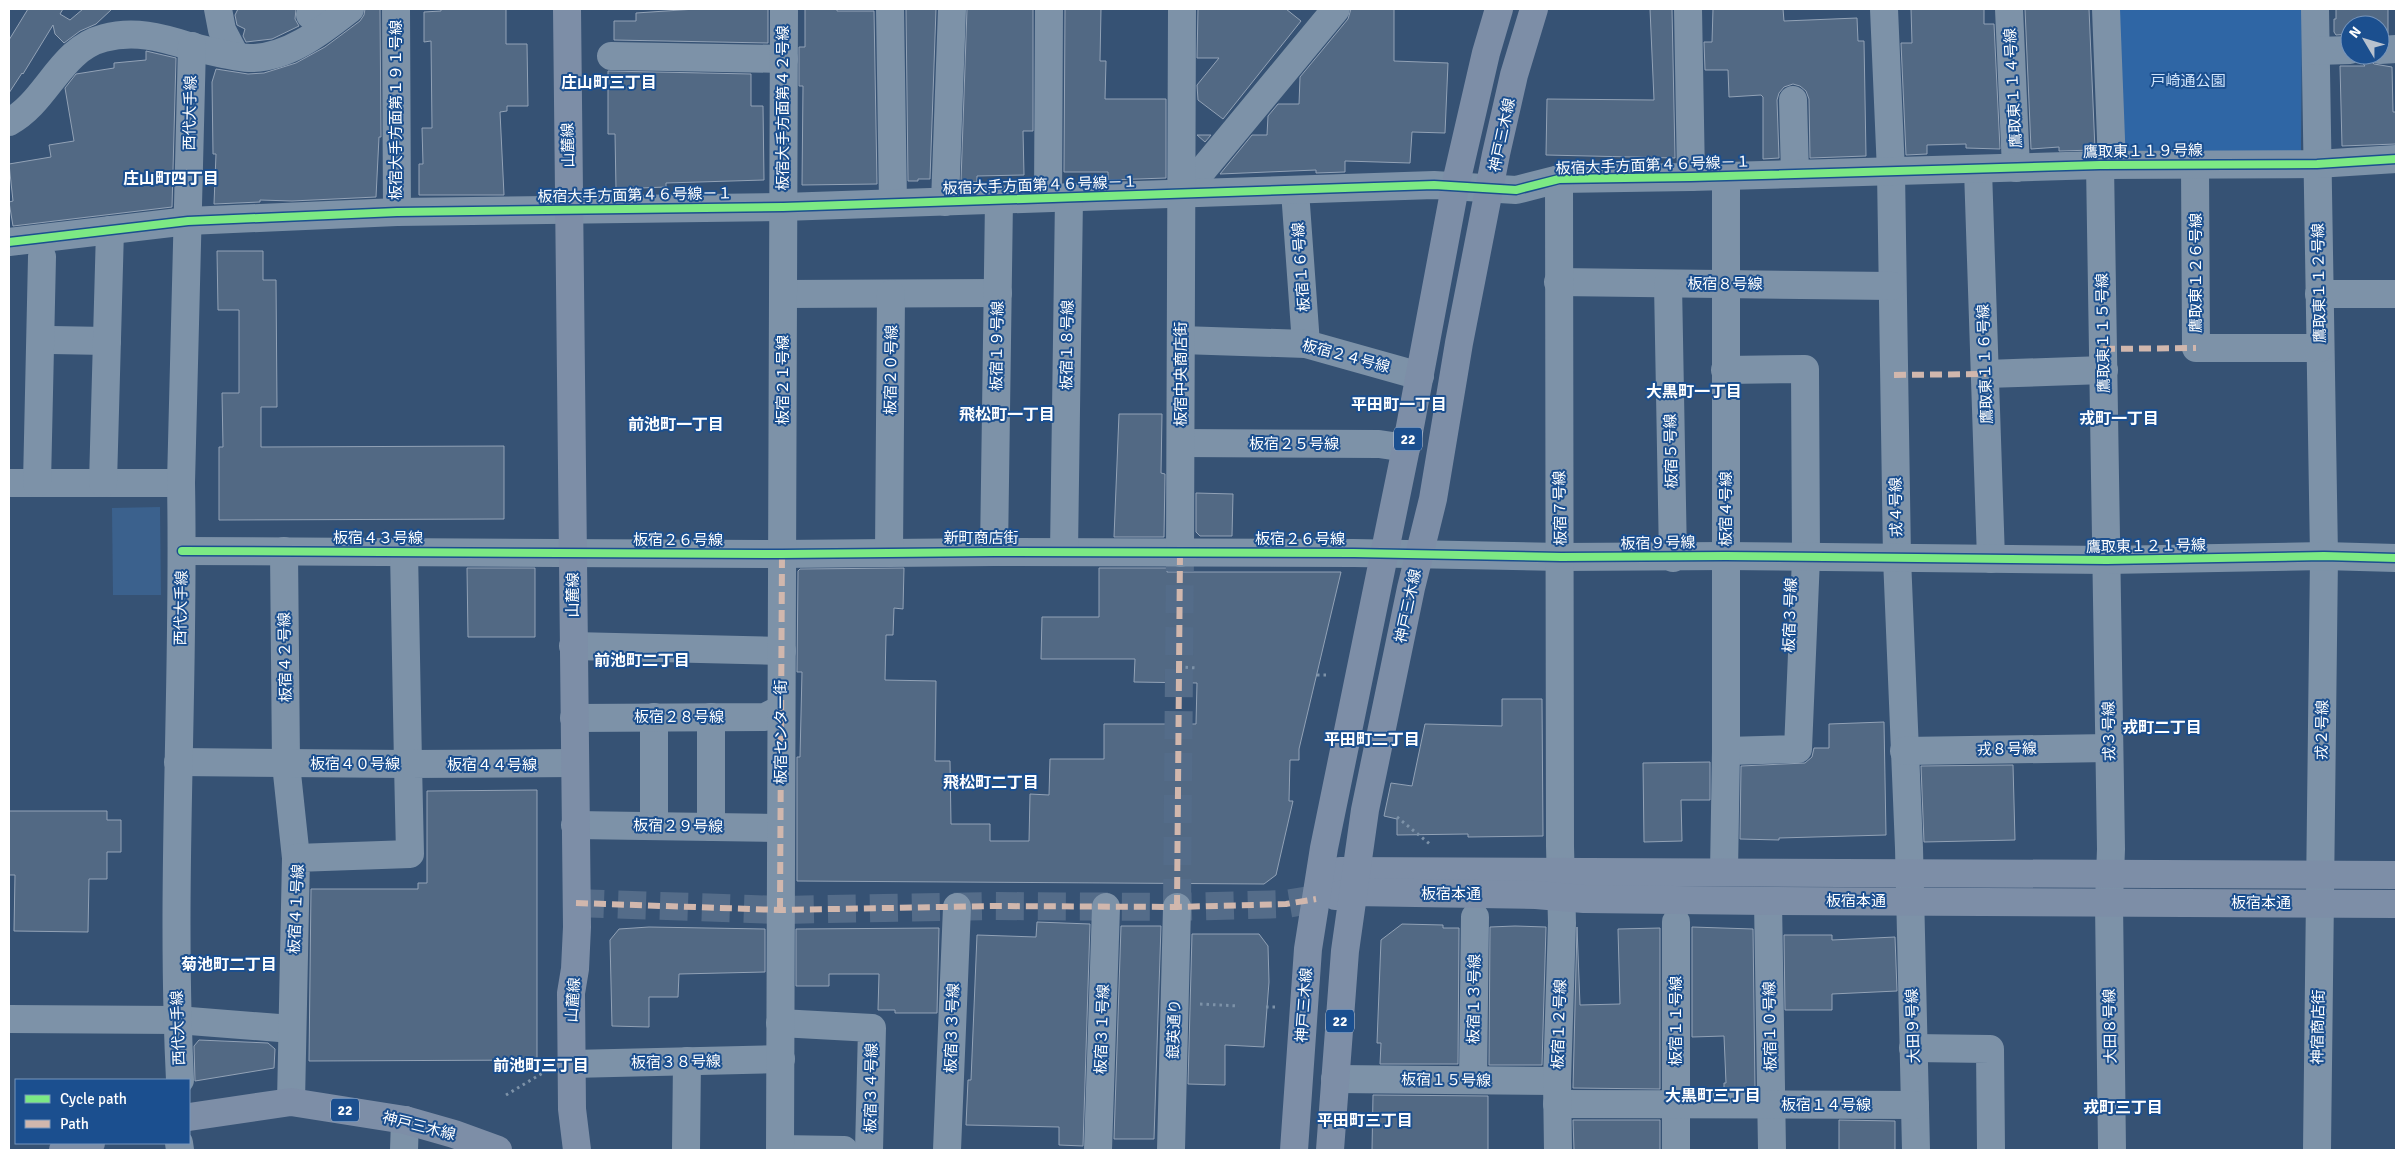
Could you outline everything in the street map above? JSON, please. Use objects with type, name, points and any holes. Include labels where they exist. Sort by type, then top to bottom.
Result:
[{"type":"main road","name":"山麓線","points":[[567,9],[576,950],[560,1067],[572,1109],[577,1150]]},
{"type":"main road","name":"神戸三木線","points":[[1294,1150],[1308,950],[1321,871],[1406,448],[1455,187],[1486,53],[1499,9]]},
{"type":"main road","name":"神戸三木線","points":[[1330,1150],[1345,951],[1367,800],[1419,554],[1434,499],[1459,343],[1491,189],[1496,154],[1514,75],[1534,9]]},
{"type":"main road","name":"板宿本通","points":[[1321,871],[1355,882],[1536,895],[1561,884],[1724,872],[2396,875]]},
{"type":"main road","name":"板宿本通","points":[[1316,899],[1355,882]]},
{"type":"main road","name":"板宿本通","points":[[1561,884],[1768,902],[2396,904]]},
{"type":"main road","name":"神戸三木線","points":[[190,1117],[291,1102],[405,1120],[454,1134],[498,1150]]},
{"type":"main road","points":[[63,1150],[86,1144]]},
{"type":"street","points":[[218,9],[222,30],[235,55]]},
{"type":"street","points":[[9,122],[17,118],[44,90],[75,51],[102,38],[133,33],[160,37],[250,58],[275,53],[304,42],[350,9]]},
{"type":"street","name":"板宿大手方面第１９１号線","points":[[396,9],[397,212]]},
{"type":"street","name":"板宿大手方面第４２号線","points":[[782,206],[784,9]]},
{"type":"street","points":[[890,9],[893,203]]},
{"type":"street","points":[[945,202],[952,9]]},
{"type":"street","name":"板宿１８号線","points":[[1049,9],[1058,198],[1064,552]]},
{"type":"street","name":"板宿中央商店街","points":[[1180,553],[1182,9]]},
{"type":"street","points":[[1182,195],[1336,9]]},
{"type":"street","points":[[1688,9],[1691,178]]},
{"type":"street","name":"戎４号線","points":[[1884,9],[1891,172],[1896,558],[1909,901]]},
{"type":"street","name":"鷹取東１１４号線","points":[[2009,9],[2016,168]]},
{"type":"street","name":"鷹取東１１５号線","points":[[2106,9],[2104,370],[2107,560]]},
{"type":"street","name":"鷹取東１１２号線","points":[[2315,9],[2324,556]]},
{"type":"street","name":"西代大手線","points":[[180,1079],[177,1020],[178,762],[182,551],[181,483],[192,46]]},
{"type":"street","points":[[2316,51],[2340,50]]},
{"type":"street","points":[[611,56],[784,59]]},
{"type":"street","points":[[1793,100],[1795,174]]},
{"type":"street","name":"鷹取東１１９号線","points":[[1891,172],[2106,165],[2317,164],[2396,159]]},
{"type":"street","name":"鷹取東１２６号線","points":[[2195,164],[2196,348],[2320,348]]},
{"type":"street","name":"鷹取東１１６号線","points":[[1978,170],[1991,559]]},
{"type":"street","name":"板宿大手方面第４６号線－１","points":[[9,242],[188,221],[397,212],[945,202],[1434,186],[1516,190],[1559,179],[1691,178],[1891,172]]},
{"type":"street","name":"板宿４号線","points":[[1724,872],[1726,751],[1726,176]]},
{"type":"street","name":"板宿７号線","points":[[1559,179],[1561,884]]},
{"type":"street","name":"板宿１６号線","points":[[1295,191],[1306,344]]},
{"type":"street","name":"板宿１９号線","points":[[994,552],[999,200]]},
{"type":"street","name":"板宿２１号線","points":[[782,206],[782,554]]},
{"type":"street","points":[[103,483],[110,230]]},
{"type":"street","points":[[37,483],[42,257]]},
{"type":"street","name":"板宿８号線","points":[[1558,282],[1892,286]]},
{"type":"street","name":"板宿５号線","points":[[1668,284],[1673,558]]},
{"type":"street","points":[[783,294],[998,293]]},
{"type":"street","name":"板宿２０号線","points":[[889,553],[891,294]]},
{"type":"street","points":[[2319,294],[2396,294]]},
{"type":"street","points":[[51,340],[107,341]]},
{"type":"street","name":"板宿２４号線","points":[[1181,340],[1306,344],[1420,376]]},
{"type":"street","name":"板宿３号線","points":[[1725,370],[1805,369],[1806,558],[1798,749],[1726,751]]},
{"type":"street","points":[[1986,374],[2104,370]]},
{"type":"street","name":"板宿２５号線","points":[[1181,443],[1378,444],[1406,448]]},
{"type":"street","points":[[9,483],[181,483]]},
{"type":"street","name":"板宿４３号線","points":[[182,551],[404,551],[573,554]]},
{"type":"street","name":"板宿４２号線","points":[[284,551],[286,764],[296,858]]},
{"type":"street","name":"板宿４０号線","points":[[178,762],[408,764],[404,551]]},
{"type":"street","name":"板宿２６号線","points":[[1180,553],[1419,554]]},
{"type":"street","name":"新町商店街","points":[[782,554],[1180,553]]},
{"type":"street","name":"板宿２６号線","points":[[573,554],[782,554]]},
{"type":"street","name":"板宿センター街","points":[[780,1149],[782,554]]},
{"type":"street","name":"板宿９号線","points":[[1419,554],[1673,558],[1726,556],[1896,558]]},
{"type":"street","name":"鷹取東１２１号線","points":[[1896,558],[2107,560],[2324,556],[2396,558]]},
{"type":"street","name":"戎２号線","points":[[2319,904],[2324,556]]},
{"type":"street","name":"戎３号線","points":[[2107,560],[2111,874],[2109,902]]},
{"type":"street","points":[[573,646],[782,650]]},
{"type":"street","name":"板宿２８号線","points":[[574,718],[765,717],[781,709]]},
{"type":"street","points":[[654,717],[654,826]]},
{"type":"street","points":[[710,827],[711,717]]},
{"type":"street","name":"戎８号線","points":[[1904,751],[2109,748]]},
{"type":"street","name":"板宿４４号線","points":[[408,764],[575,763]]},
{"type":"street","name":"板宿４１号線","points":[[291,1102],[296,858],[410,854],[408,764]]},
{"type":"street","name":"板宿２９号線","points":[[574,825],[781,828]]},
{"type":"street","name":"板宿１２号線","points":[[1558,1150],[1557,1092],[1561,884]]},
{"type":"street","name":"大田９号線","points":[[1909,901],[1916,1150]]},
{"type":"street","name":"板宿１０号線","points":[[1768,902],[1772,1150]]},
{"type":"street","name":"大田８号線","points":[[2109,902],[2112,1150]]},
{"type":"street","name":"神宿商店街","points":[[2316,1150],[2319,904]]},
{"type":"street","name":"板宿３３号線","points":[[947,1150],[957,907]]},
{"type":"street","name":"板宿３１号線","points":[[1098,1150],[1106,907]]},
{"type":"street","name":"銀英通り","points":[[1171,1150],[1177,907]]},
{"type":"street","name":"板宿１３号線","points":[[1473,1080],[1475,917]]},
{"type":"street","name":"板宿１１号線","points":[[1676,922],[1676,1150]]},
{"type":"street","points":[[9,1019],[177,1020],[292,1029]]},
{"type":"street","name":"板宿３４号線","points":[[780,1023],[872,1028],[869,1150]]},
{"type":"street","points":[[1913,1048],[1990,1049],[1991,1150]]},
{"type":"street","name":"板宿３８号線","points":[[560,1067],[781,1059]]},
{"type":"street","points":[[686,1061],[686,1150]]},
{"type":"street","name":"板宿１５号線","points":[[1335,1079],[1473,1080],[1557,1092]]},
{"type":"street","name":"板宿１４号線","points":[[1557,1092],[1676,1105],[1915,1105]]},
{"type":"street","points":[[404,1150],[405,1120]]},
{"type":"street","points":[[780,1149],[844,1150]]},
{"type":"path","points":[[1179,666],[1197,668]]},
{"type":"path","points":[[1317,675],[1328,675]]},
{"type":"path","points":[[1397,817],[1431,845]]},
{"type":"path","points":[[1175,1004],[1239,1006]]},
{"type":"path","points":[[1266,1007],[1276,1007]]},
{"type":"path","points":[[506,1094],[560,1067]]},
{"type":"green space","name":"戸崎通公園","points":[[2114,9],[2302,9],[2301,151],[2117,154]]},
{"type":"shaded area","points":[[160,507],[161,595],[113,595],[112,508]]},
{"type":"building","points":[[28,9],[63,9],[60,14],[70,20],[83,9],[112,9],[96,24],[80,31],[64,43],[55,34],[53,25],[9,93],[9,40]]},
{"type":"building","points":[[238,9],[296,9],[295,19],[299,26],[272,39],[246,42],[243,36],[245,29],[237,25],[235,15]]},
{"type":"building","points":[[365,9],[380,9],[381,137],[379,137],[376,197],[292,201],[260,200],[260,202],[214,204],[216,154],[213,154],[212,82],[216,69],[248,74],[264,73],[296,63],[325,47],[360,21]]},
{"type":"building","points":[[441,9],[506,9],[506,44],[527,44],[528,106],[507,106],[507,111],[500,112],[504,195],[419,195],[419,164],[423,164],[422,128],[432,128],[431,41],[424,42],[424,12],[441,11]]},
{"type":"building","points":[[696,9],[768,9],[768,43],[614,40],[614,21],[636,21],[636,13]]},
{"type":"building","points":[[805,9],[874,11],[877,184],[802,185],[803,86],[799,86],[799,47],[805,47]]},
{"type":"building","points":[[906,9],[936,9],[930,179],[918,179],[918,181],[908,181]]},
{"type":"building","points":[[967,9],[1033,9],[1033,131],[1023,131],[1024,175],[977,176],[977,182],[961,181]]},
{"type":"building","points":[[1065,9],[1101,9],[1100,61],[1106,61],[1105,99],[1166,99],[1166,178],[1108,180],[1108,172],[1064,172]]},
{"type":"building","points":[[1198,9],[1286,9],[1301,21],[1223,119],[1198,100],[1197,85],[1219,58],[1197,58]]},
{"type":"building","points":[[1351,9],[1394,9],[1394,61],[1448,63],[1445,133],[1412,132],[1410,163],[1345,161],[1345,172],[1316,173],[1316,170],[1220,174],[1252,135],[1267,135],[1268,116],[1278,104],[1299,104],[1300,77],[1348,19]]},
{"type":"building","points":[[1650,9],[1672,9],[1675,158],[1546,155],[1547,99],[1654,100]]},
{"type":"building","points":[[1713,9],[1783,9],[1784,21],[1857,18],[1858,41],[1864,41],[1866,156],[1810,158],[1809,99],[1806,91],[1800,86],[1793,84],[1784,87],[1779,93],[1777,100],[1779,158],[1763,159],[1763,97],[1761,95],[1729,97],[1728,70],[1705,70],[1704,42],[1712,42]]},
{"type":"building","points":[[1911,9],[1984,9],[1984,24],[1994,24],[2000,149],[1966,148],[1966,144],[1927,145],[1927,154],[1906,155],[1901,43],[1912,43]]},
{"type":"building","points":[[2025,9],[2089,9],[2095,150],[2059,151],[2059,147],[2031,149]]},
{"type":"building","points":[[2336,9],[2388,9],[2388,15],[2340,15],[2340,35],[2336,35],[2334,32],[2334,19],[2336,19]]},
{"type":"building","points":[[146,51],[176,58],[172,207],[13,226],[9,202],[13,201],[9,164],[51,157],[49,145],[74,141],[65,88],[76,74],[114,68],[114,63],[146,60]]},
{"type":"building","points":[[2380,65],[2392,67],[2393,112],[2396,112],[2396,144],[2342,146],[2340,66]]},
{"type":"building","points":[[608,71],[751,74],[751,106],[763,106],[764,180],[666,183],[666,187],[616,189],[615,134],[608,134]]},
{"type":"building","points":[[1197,135],[1211,135],[1205,142]]},
{"type":"building","points":[[217,251],[263,251],[263,280],[276,280],[277,407],[261,407],[261,447],[504,446],[504,519],[219,520],[219,447],[223,447],[222,393],[239,393],[239,310],[218,310]]},
{"type":"building","points":[[1119,414],[1162,414],[1161,473],[1165,474],[1164,537],[1114,537]]},
{"type":"building","points":[[1196,493],[1233,494],[1232,536],[1200,536],[1196,532]]},
{"type":"building","points":[[467,568],[535,568],[535,637],[468,637]]},
{"type":"building","points":[[904,568],[903,609],[894,608],[893,635],[886,635],[885,680],[936,681],[935,761],[950,761],[951,824],[990,824],[990,841],[1029,841],[1030,794],[1049,795],[1050,759],[1104,759],[1104,724],[1196,724],[1197,683],[1134,682],[1135,659],[1041,659],[1042,617],[1099,617],[1099,568],[1167,568],[1167,572],[1341,572],[1299,749],[1299,760],[1290,760],[1289,801],[1293,801],[1276,875],[1264,884],[797,881],[797,757],[800,757],[802,672],[797,672],[798,571],[800,569]]},
{"type":"building","points":[[1502,699],[1542,699],[1543,836],[1468,837],[1468,834],[1397,835],[1397,819],[1384,816],[1391,783],[1412,786],[1425,724],[1502,726]]},
{"type":"building","points":[[1884,722],[1886,835],[1779,838],[1779,840],[1740,839],[1741,766],[1805,763],[1812,757],[1814,748],[1829,748],[1829,724]]},
{"type":"building","points":[[1710,762],[1710,800],[1681,800],[1682,841],[1644,842],[1643,763]]},
{"type":"building","points":[[2013,765],[2015,840],[1924,842],[1921,766]]},
{"type":"building","points":[[537,790],[537,1060],[309,1061],[311,889],[418,889],[418,883],[427,883],[427,791]]},
{"type":"building","points":[[9,811],[107,811],[107,820],[121,820],[121,852],[107,852],[107,879],[89,879],[88,932],[14,931],[15,875],[9,875]]},
{"type":"building","points":[[1037,922],[1090,924],[1083,1146],[1059,1145],[1059,1127],[966,1125],[968,1080],[971,1080],[977,935],[1036,937]]},
{"type":"building","points":[[1402,924],[1443,925],[1443,928],[1459,928],[1458,1064],[1380,1064],[1381,1043],[1377,1043],[1381,940]]},
{"type":"building","points":[[1121,926],[1161,926],[1154,1139],[1114,1139]]},
{"type":"building","points":[[649,927],[765,929],[765,972],[679,974],[678,997],[649,997],[649,1027],[612,1026],[610,940],[619,929]]},
{"type":"building","points":[[1490,927],[1546,927],[1542,1065],[1489,1065]]},
{"type":"building","points":[[1577,927],[1580,1005],[1620,1004],[1618,929],[1660,928],[1660,1089],[1573,1088]]},
{"type":"building","points":[[1692,927],[1753,929],[1755,1089],[1724,1089],[1724,1083],[1726,1083],[1724,1036],[1692,1037]]},
{"type":"building","points":[[939,928],[937,1013],[895,1013],[895,1010],[878,1010],[879,974],[829,974],[829,986],[796,986],[796,929]]},
{"type":"building","points":[[1192,934],[1259,934],[1268,946],[1269,982],[1264,1047],[1225,1045],[1225,1085],[1188,1084]]},
{"type":"building","points":[[1784,935],[1832,935],[1832,940],[1895,937],[1897,991],[1832,994],[1832,1010],[1785,1010]]},
{"type":"building","points":[[199,1040],[268,1043],[275,1049],[274,1068],[195,1081],[194,1046]]},
{"type":"building","points":[[1373,1095],[1488,1096],[1488,1150],[1372,1150]]},
{"type":"building","points":[[1573,1120],[1660,1120],[1660,1150],[1574,1150]]},
{"type":"building","points":[[1839,1120],[1895,1121],[1895,1150],[1839,1150]]},
{"type":"tunnel","points":[[1177,907],[1180,553]]},
{"type":"tunnel","points":[[576,903],[780,910],[995,906],[1177,907],[1286,904],[1316,899]]},
{"type":"marked path","points":[[2103,349],[2196,348]]},
{"type":"marked path","points":[[1894,375],[1986,374]]},
{"type":"marked path","points":[[1177,907],[1180,553]]},
{"type":"marked path","points":[[780,910],[782,554]]},
{"type":"marked path","points":[[576,903],[780,910],[995,906],[1177,907],[1286,904],[1316,899]]},
{"type":"cycle path","points":[[9,242],[188,221],[397,212],[783,207],[1434,185],[1516,190],[1559,179],[2100,165],[2317,164],[2396,159]]},
{"type":"cycle path","points":[[182,551],[782,554],[994,552],[1354,553],[1561,557],[1726,556],[2107,560],[2324,556],[2396,558]]},
{"type":"district","name":"庄山町三丁目","points":[[609,83]]},
{"type":"district","name":"庄山町四丁目","points":[[171,179]]},
{"type":"district","name":"大黒町一丁目","points":[[1694,392]]},
{"type":"district","name":"平田町一丁目","points":[[1399,405]]},
{"type":"district","name":"飛松町一丁目","points":[[1007,415]]},
{"type":"district","name":"戎町一丁目","points":[[2119,419]]},
{"type":"district","name":"前池町一丁目","points":[[676,425]]},
{"type":"district","name":"前池町二丁目","points":[[642,661]]},
{"type":"district","name":"戎町二丁目","points":[[2162,728]]},
{"type":"district","name":"平田町二丁目","points":[[1372,740]]},
{"type":"district","name":"飛松町二丁目","points":[[991,783]]},
{"type":"district","name":"菊池町二丁目","points":[[229,965]]},
{"type":"district","name":"前池町三丁目","points":[[541,1066]]},
{"type":"district","name":"大黒町三丁目","points":[[1713,1096]]},
{"type":"district","name":"戎町三丁目","points":[[2123,1108]]},
{"type":"district","name":"平田町三丁目","points":[[1365,1121]]}]
